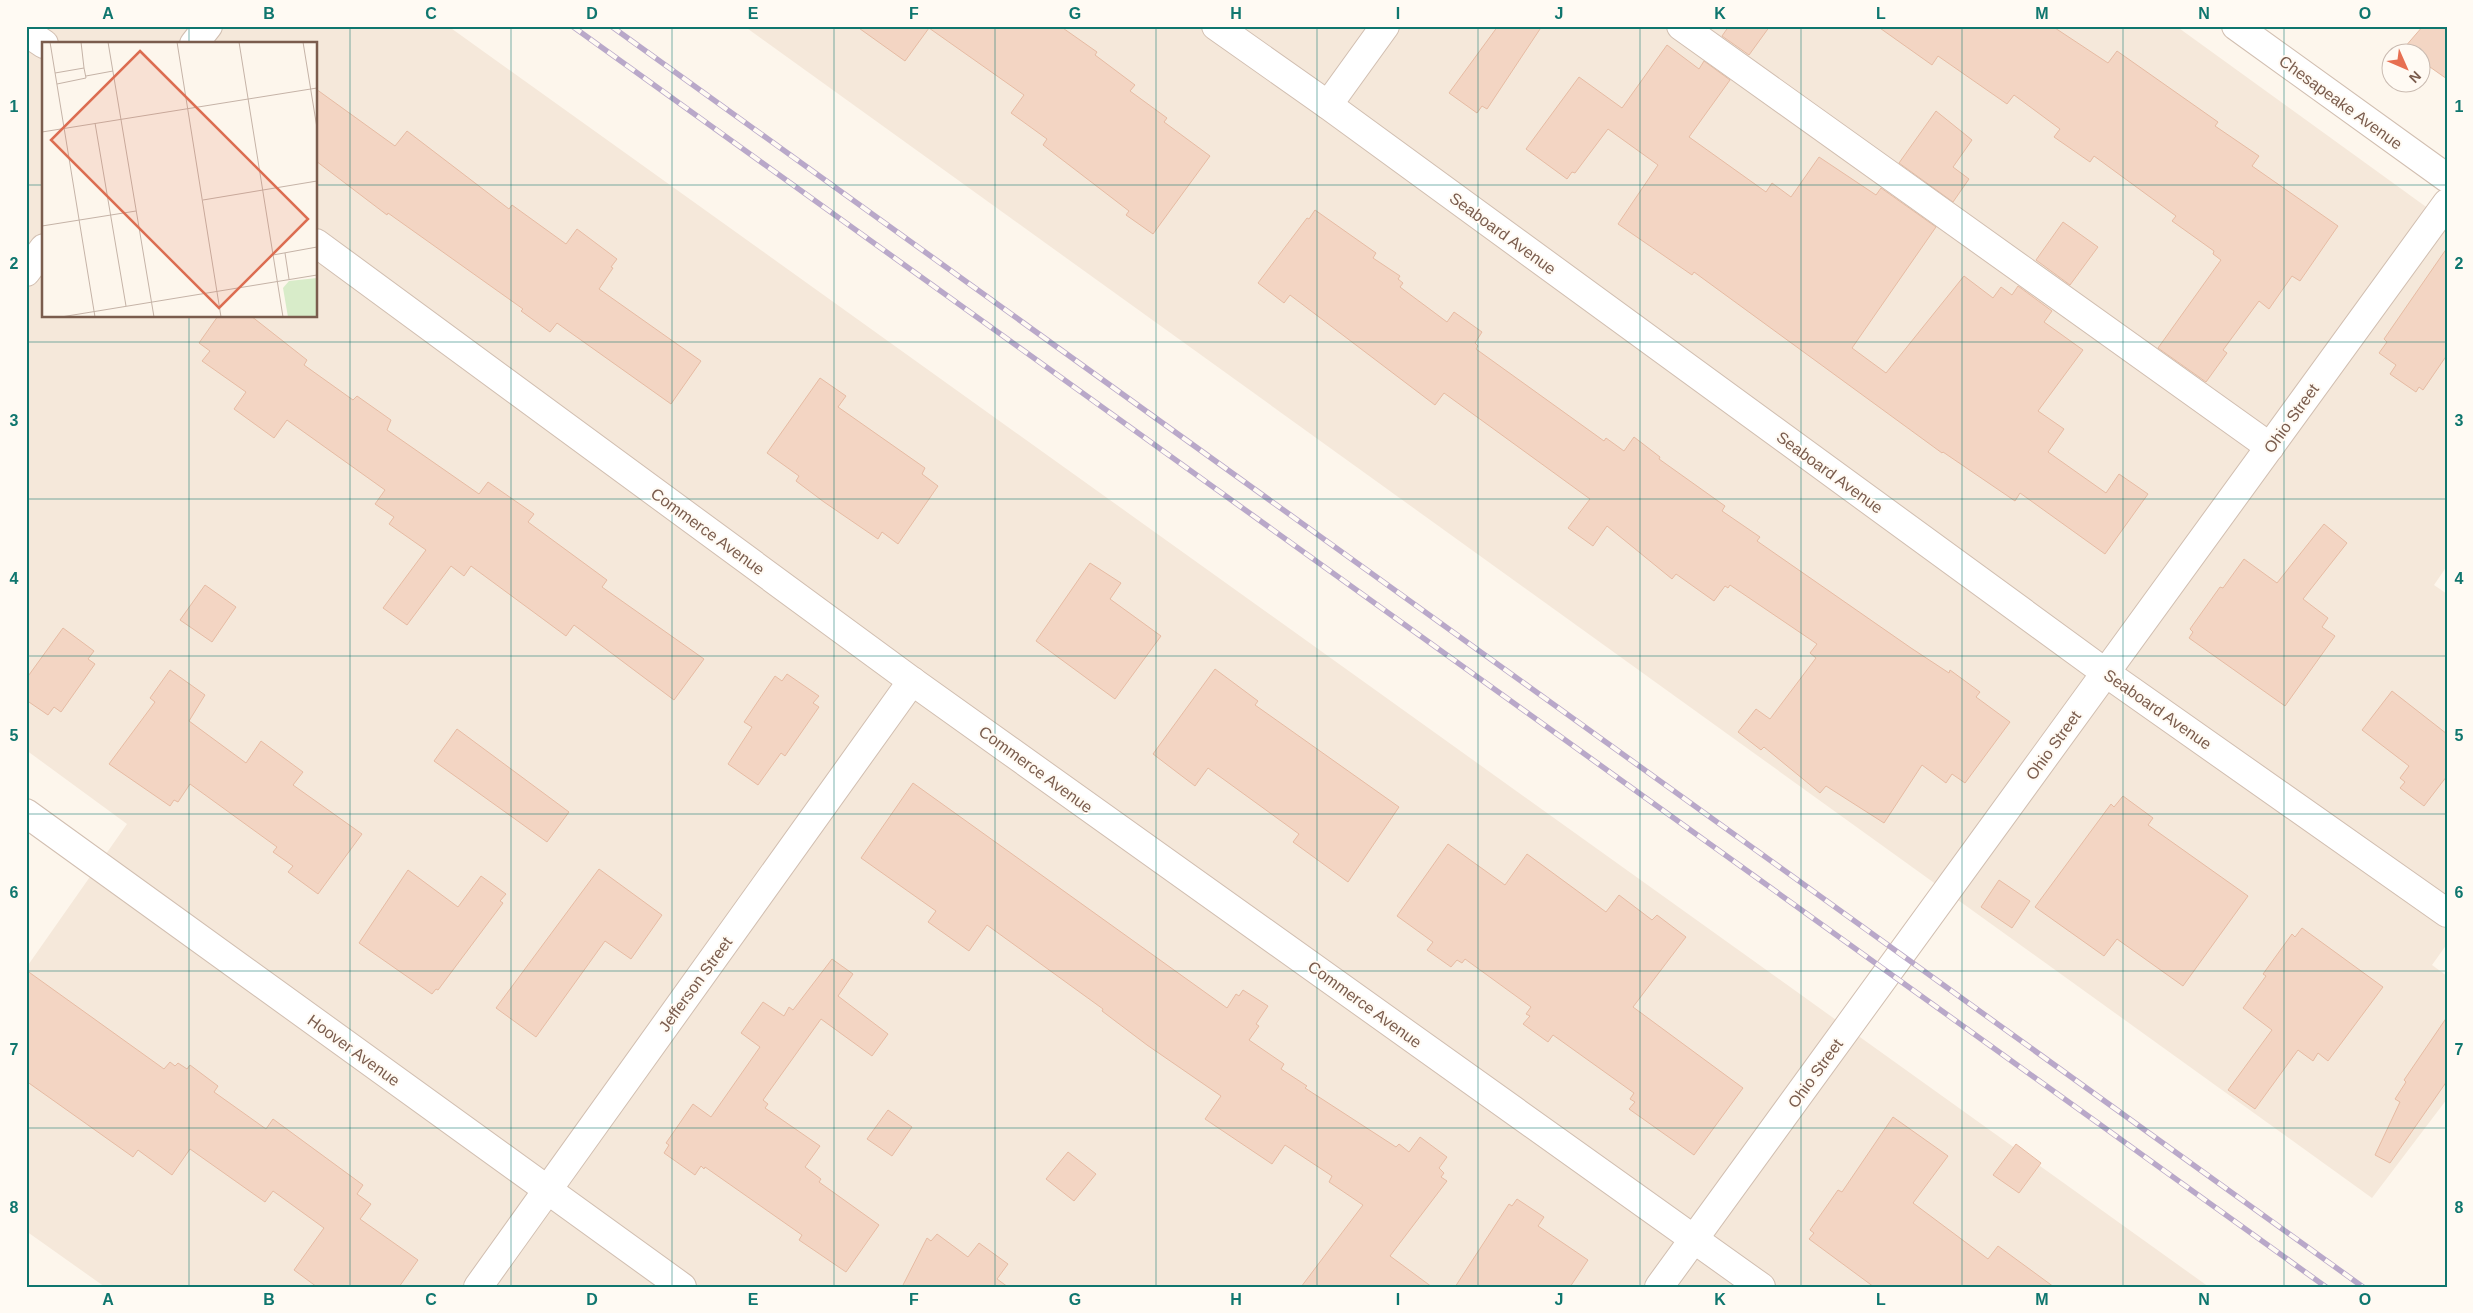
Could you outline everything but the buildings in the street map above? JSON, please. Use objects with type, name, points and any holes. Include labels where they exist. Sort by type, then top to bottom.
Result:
[{"type":"street","points":[[196,42],[208,26]]},
{"type":"street","name":"Seaboard Avenue","points":[[1216,26],[1328,105],[2106,673],[2447,913]]},
{"type":"street","points":[[1328,105],[1385,26]]},
{"type":"street","points":[[1681,26],[2270,447]]},
{"type":"street","name":"Chesapeake Avenue","points":[[2236,26],[2447,178]]},
{"type":"street","points":[[26,32],[42,43]]},
{"type":"street","name":"Ohio Street","points":[[1659,1287],[2447,203]]},
{"type":"street","name":"Commerce Avenue","points":[[318,244],[912,681],[1761,1287]]},
{"type":"street","points":[[26,272],[42,251]]},
{"type":"street","name":"Jefferson Street","points":[[478,1287],[912,681]]},
{"type":"street","name":"Hoover Avenue","points":[[26,813],[682,1287]]},
{"type":"shaded area","points":[[26,26],[448,26],[2209,1287],[105,1287],[26,1231],[26,968],[127,824],[26,750]]},
{"type":"shaded area","points":[[744,26],[2176,26],[2447,222],[2447,566],[2434,585],[2447,594],[2447,944],[2432,965],[2447,976],[2447,1099],[2372,1198]]},
{"type":"railway","points":[[572,26],[2326,1287]]},
{"type":"railway","points":[[611,26],[2363,1287]]}]
